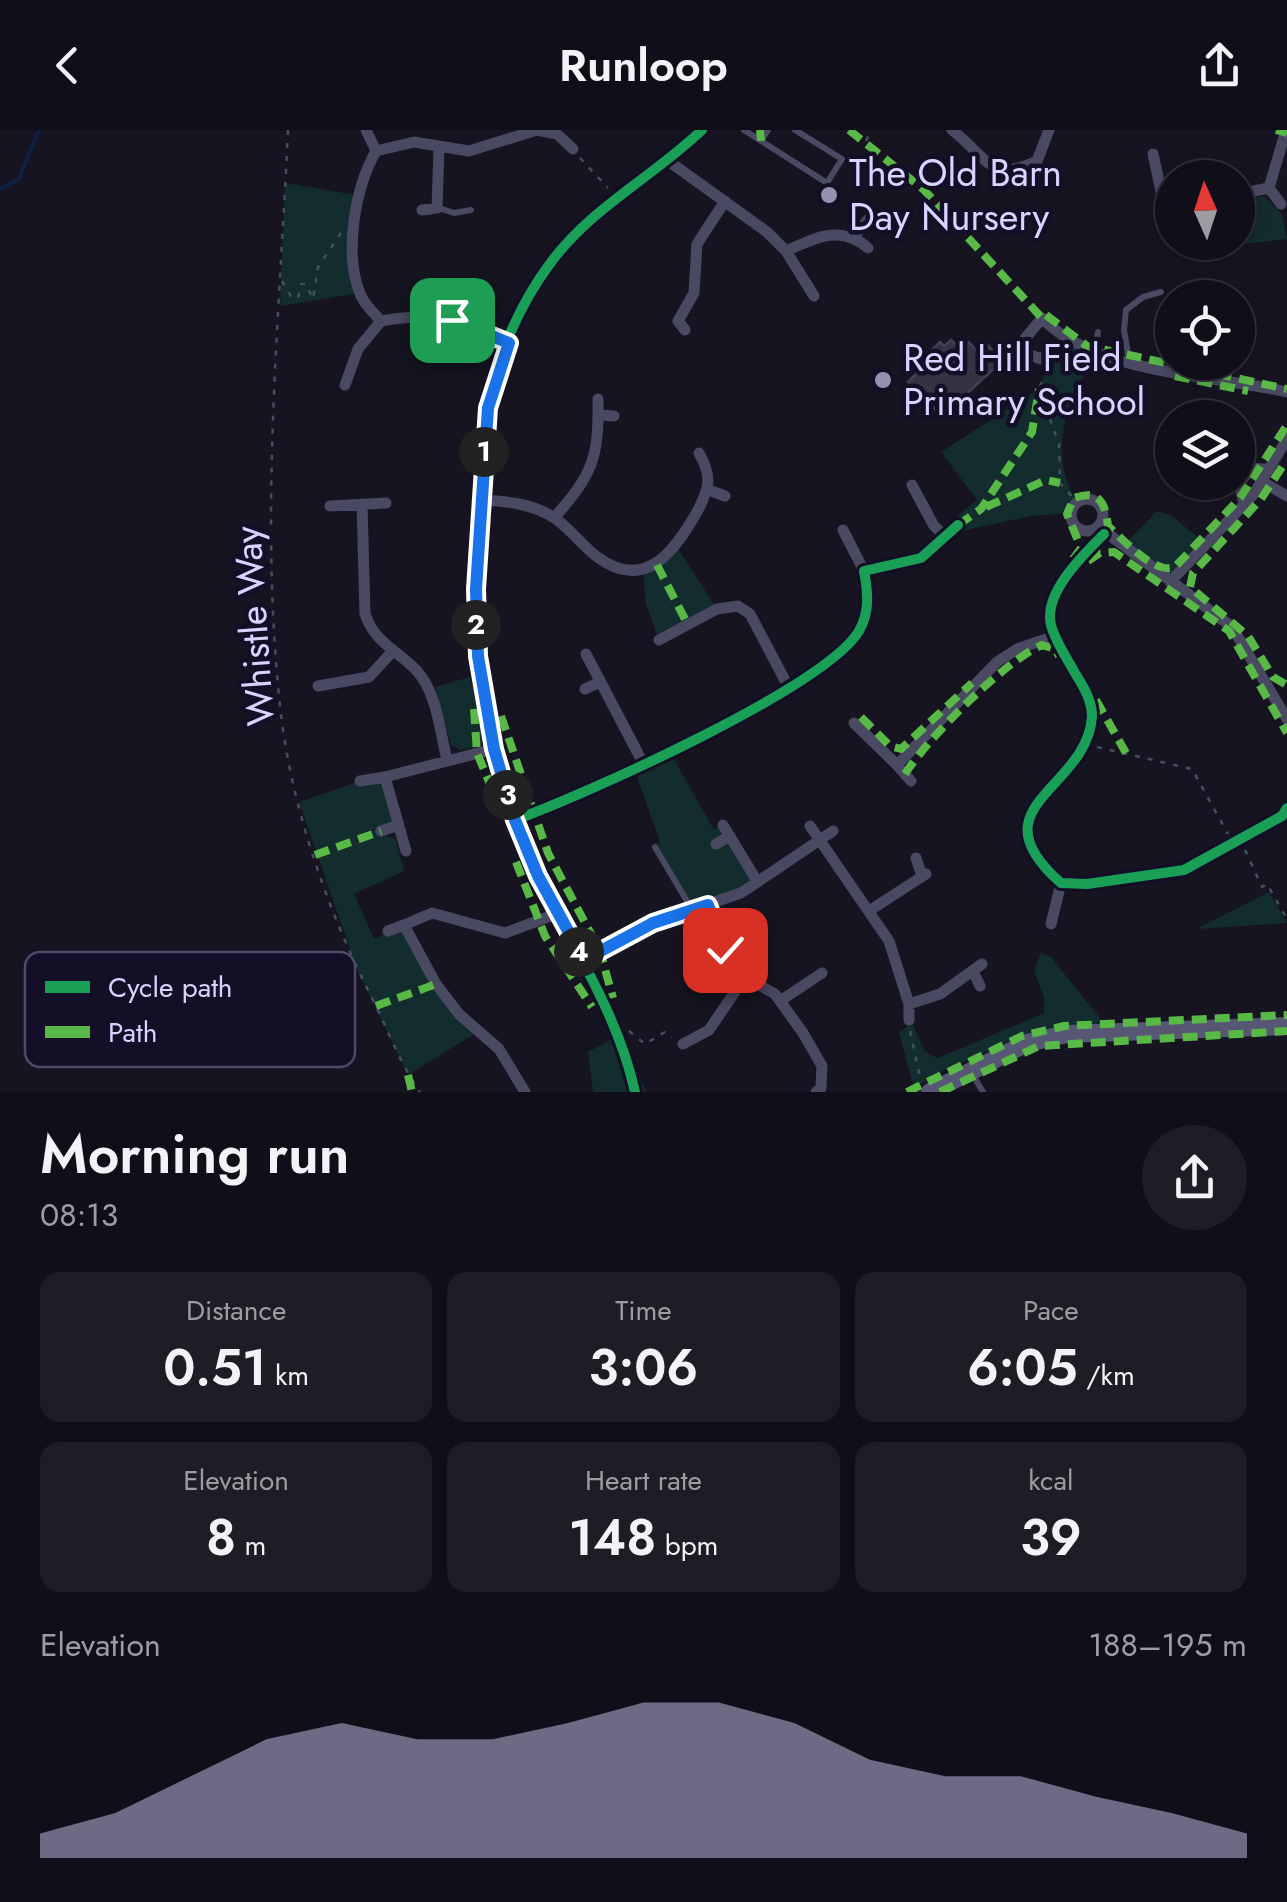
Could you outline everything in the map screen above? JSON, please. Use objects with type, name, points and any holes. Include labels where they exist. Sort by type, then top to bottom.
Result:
[{"type":"street","points":[[366,130],[376,151]]},
{"type":"street","points":[[487,130],[492,146]]},
{"type":"street","points":[[376,151],[414,142],[469,151],[538,130],[569,140]]},
{"type":"street","points":[[635,1092],[614,1022],[556,914],[515,820],[494,749],[476,622],[481,500],[488,408],[530,292],[550,262],[616,197],[702,130]]},
{"type":"street","points":[[952,130],[993,169],[1010,172],[1037,161],[1048,130]]},
{"type":"street","points":[[1269,188],[1286,130]]},
{"type":"street","points":[[422,210],[438,208],[438,148]]},
{"type":"street","points":[[376,151],[356,194],[355,266],[360,293],[381,321]]},
{"type":"street","points":[[1153,154],[1155,165]]},
{"type":"street","points":[[667,160],[786,251],[814,296]]},
{"type":"street","points":[[1010,172],[1010,186]]},
{"type":"street","points":[[1255,191],[1269,188]]},
{"type":"street","points":[[1269,188],[1284,209]]},
{"type":"street","points":[[665,316],[681,321],[694,293],[697,244],[725,201]]},
{"type":"street","points":[[855,236],[870,216]]},
{"type":"street","points":[[786,251],[816,237],[855,236],[868,248]]},
{"type":"street","points":[[345,385],[358,349],[381,321],[419,314],[452,320],[509,343]]},
{"type":"street","points":[[1066,340],[1052,355],[1041,359],[1028,354],[1026,333],[1042,318],[1066,340],[1095,352],[1287,392]]},
{"type":"street","points":[[354,367],[366,374]]},
{"type":"street","points":[[554,518],[592,470],[599,445],[598,399]]},
{"type":"street","points":[[598,415],[614,416]]},
{"type":"street","points":[[1170,582],[1242,508],[1272,468],[1287,439]]},
{"type":"street","points":[[481,500],[529,506],[554,518],[600,560],[643,569],[657,565],[677,548],[710,490],[708,470],[698,453]]},
{"type":"street","points":[[1262,482],[1287,496]]},
{"type":"street","points":[[912,485],[934,526],[945,536]]},
{"type":"street","points":[[710,490],[725,496]]},
{"type":"street","points":[[1287,719],[1282,697],[1232,627],[1101,530],[1083,531],[1074,524],[1071,513],[1077,502],[1093,499],[1102,506],[1101,530],[1062,584],[1050,608],[1055,636],[1089,697],[1092,714],[1086,744],[1032,808],[1028,844],[1034,858],[1062,883],[1087,884],[1184,870],[1282,816],[1287,808]]},
{"type":"street","points":[[330,506],[386,503]]},
{"type":"street","points":[[362,504],[365,614],[370,630],[391,653],[416,669],[429,688],[447,760]]},
{"type":"street","points":[[864,571],[921,558],[958,525]]},
{"type":"street","points":[[515,820],[572,800],[832,659],[859,631],[868,608],[864,571],[843,530]]},
{"type":"street","points":[[659,640],[717,608],[738,606],[750,614],[788,686]]},
{"type":"street","points":[[896,765],[998,662],[1017,649],[1055,636]]},
{"type":"street","points":[[318,686],[369,678],[391,653]]},
{"type":"street","points":[[586,654],[642,763]]},
{"type":"street","points":[[332,668],[336,683]]},
{"type":"street","points":[[585,689],[600,682]]},
{"type":"street","points":[[854,723],[911,781]]},
{"type":"street","points":[[360,781],[386,778],[494,749]]},
{"type":"street","points":[[386,778],[396,826],[406,851]]},
{"type":"street","points":[[381,831],[396,826]]},
{"type":"street","points":[[810,826],[889,941],[909,1004],[909,1020]]},
{"type":"street","points":[[584,960],[691,908],[708,905],[757,882],[833,830]]},
{"type":"street","points":[[716,844],[726,831],[757,882]]},
{"type":"street","points":[[869,911],[924,875],[916,858]]},
{"type":"street","points":[[1050,924],[1062,883]]},
{"type":"street","points":[[708,905],[725,950],[745,976],[780,1001],[822,1066],[816,1092]]},
{"type":"street","points":[[388,931],[432,913],[504,933],[556,914]]},
{"type":"street","points":[[404,924],[436,984],[459,1014],[500,1048],[525,1092]]},
{"type":"street","points":[[909,1004],[940,994],[978,967],[980,986]]},
{"type":"street","points":[[780,1001],[822,973]]},
{"type":"street","points":[[682,1044],[709,1030],[745,976]]},
{"type":"street","points":[[926,1090],[1027,1043],[1067,1034],[1287,1026]]},
{"type":"lane","points":[[744,130],[827,184],[842,159],[795,130]]},
{"type":"lane","points":[[760,141],[768,130]]},
{"type":"lane","points":[[438,208],[454,213],[472,210]]},
{"type":"lane","points":[[1129,360],[1124,330],[1126,310],[1155,294]]},
{"type":"lane","points":[[1095,352],[1098,332]]},
{"type":"lane","points":[[1242,508],[1237,494],[1252,470],[1261,464],[1272,468]]},
{"type":"lane","points":[[655,846],[691,908]]},
{"type":"lane","points":[[971,1070],[983,1092]]},
{"type":"path","points":[[866,141],[871,130]]},
{"type":"path","points":[[569,140],[616,197]]},
{"type":"path","points":[[281,279],[292,298],[298,298],[301,284],[306,284],[313,299],[318,268],[356,210]]},
{"type":"path","points":[[1052,355],[1039,389],[1059,444],[1060,483],[1077,502]]},
{"type":"path","points":[[1086,744],[1192,769],[1262,887],[1267,884],[1287,919]]},
{"type":"path","points":[[909,1020],[926,1090]]},
{"type":"path","points":[[614,1022],[645,1044],[665,1032],[682,1044]]},
{"type":"green space","points":[[285,183],[356,195],[355,267],[360,293],[280,306]]},
{"type":"green space","points":[[1264,196],[1282,214],[1287,239],[1255,243],[1255,197]]},
{"type":"green space","points":[[1066,340],[1095,353],[1064,426],[1063,463],[1077,502],[1071,513],[1031,516],[962,531],[954,519],[977,500],[941,452],[1039,389],[1052,355]]},
{"type":"green space","points":[[1157,511],[1171,515],[1206,544],[1170,582],[1122,547]]},
{"type":"green space","points":[[677,547],[717,609],[659,640],[646,604],[643,569]]},
{"type":"green space","points":[[470,677],[485,735],[480,746],[460,750],[451,745],[435,687]]},
{"type":"green space","points":[[669,750],[714,830],[723,825],[757,881],[691,908],[655,847],[660,842],[634,768]]},
{"type":"green space","points":[[385,777],[396,826],[383,836],[395,838],[404,871],[354,894],[374,939],[404,925],[414,948],[479,1031],[408,1075],[357,969],[355,952],[351,952],[299,802],[360,781]]},
{"type":"green space","points":[[1269,892],[1287,923],[1196,929]]},
{"type":"green space","points":[[1041,953],[1051,957],[1100,1018],[1096,1026],[1022,1036],[936,1074],[914,1088],[899,1032],[912,1023],[925,1052],[938,1058],[1044,1013],[1044,997],[1034,971]]},
{"type":"green space","points":[[619,1035],[647,1092],[593,1092],[588,1052]]},
{"type":"building","points":[[951,340],[961,350],[969,342],[976,350],[985,342],[1002,361],[942,417],[908,382],[923,367],[919,362],[940,342],[944,346]]},
{"type":"waterway","points":[[0,189],[19,179],[39,130]]},
{"type":"marked path","points":[[760,130],[761,141]]},
{"type":"marked path","points":[[849,130],[924,190],[1042,318]]},
{"type":"marked path","points":[[1276,130],[1287,133]]},
{"type":"marked path","points":[[1046,315],[1087,346],[1287,389]]},
{"type":"marked path","points":[[1194,380],[1248,391]]},
{"type":"marked path","points":[[958,525],[981,509],[1032,432],[1039,389]]},
{"type":"marked path","points":[[1073,559],[1081,548],[1067,514],[1074,498],[1090,495],[1103,505],[1108,526],[1139,554],[1158,566],[1175,567],[1240,498],[1287,425]]},
{"type":"marked path","points":[[1282,467],[1261,499],[1193,573],[1190,587],[1248,636],[1273,677],[1287,685]]},
{"type":"marked path","points":[[986,507],[1046,480],[1060,483]]},
{"type":"marked path","points":[[1088,561],[1100,553],[1114,552],[1229,631],[1287,733]]},
{"type":"marked path","points":[[657,565],[688,625]]},
{"type":"marked path","points":[[905,774],[948,722],[1007,667],[1042,645],[1055,649],[1059,656]]},
{"type":"marked path","points":[[861,717],[890,746],[901,749],[972,683]]},
{"type":"marked path","points":[[1096,700],[1126,753]]},
{"type":"marked path","points":[[474,709],[477,753],[495,796]]},
{"type":"marked path","points":[[501,716],[548,853],[600,951],[613,998]]},
{"type":"marked path","points":[[315,855],[381,831]]},
{"type":"marked path","points":[[516,862],[545,936],[592,1007]]},
{"type":"marked path","points":[[376,1006],[436,984]]},
{"type":"marked path","points":[[907,1092],[1022,1036],[1064,1026],[1287,1015]]},
{"type":"marked path","points":[[940,1092],[1039,1046],[1287,1031]]},
{"type":"marked path","points":[[408,1075],[412,1092]]},
{"type":"cycle path","points":[[635,1092],[614,1027],[524,844],[497,760],[479,632],[478,545],[485,433],[490,392],[502,353],[538,280],[583,226],[702,130]]},
{"type":"cycle path","points":[[515,820],[700,738],[800,681],[837,654],[859,631],[867,602],[864,571],[921,558],[958,525]]},
{"type":"cycle path","points":[[1104,534],[1067,575],[1050,613],[1055,637],[1086,693],[1092,716],[1086,741],[1031,815],[1028,834],[1037,856],[1061,883],[1087,884],[1184,870],[1282,816],[1287,808]]},
{"type":"place","name":"The Old Barn Day Nursery","points":[[829,195]]},
{"type":"place","name":"Red Hill Field Primary School","points":[[883,380]]},
{"type":"route","points":[[452,320],[509,343],[488,408],[476,622],[494,749],[515,820],[538,876],[584,960],[653,923],[708,905],[725,950]]}]
